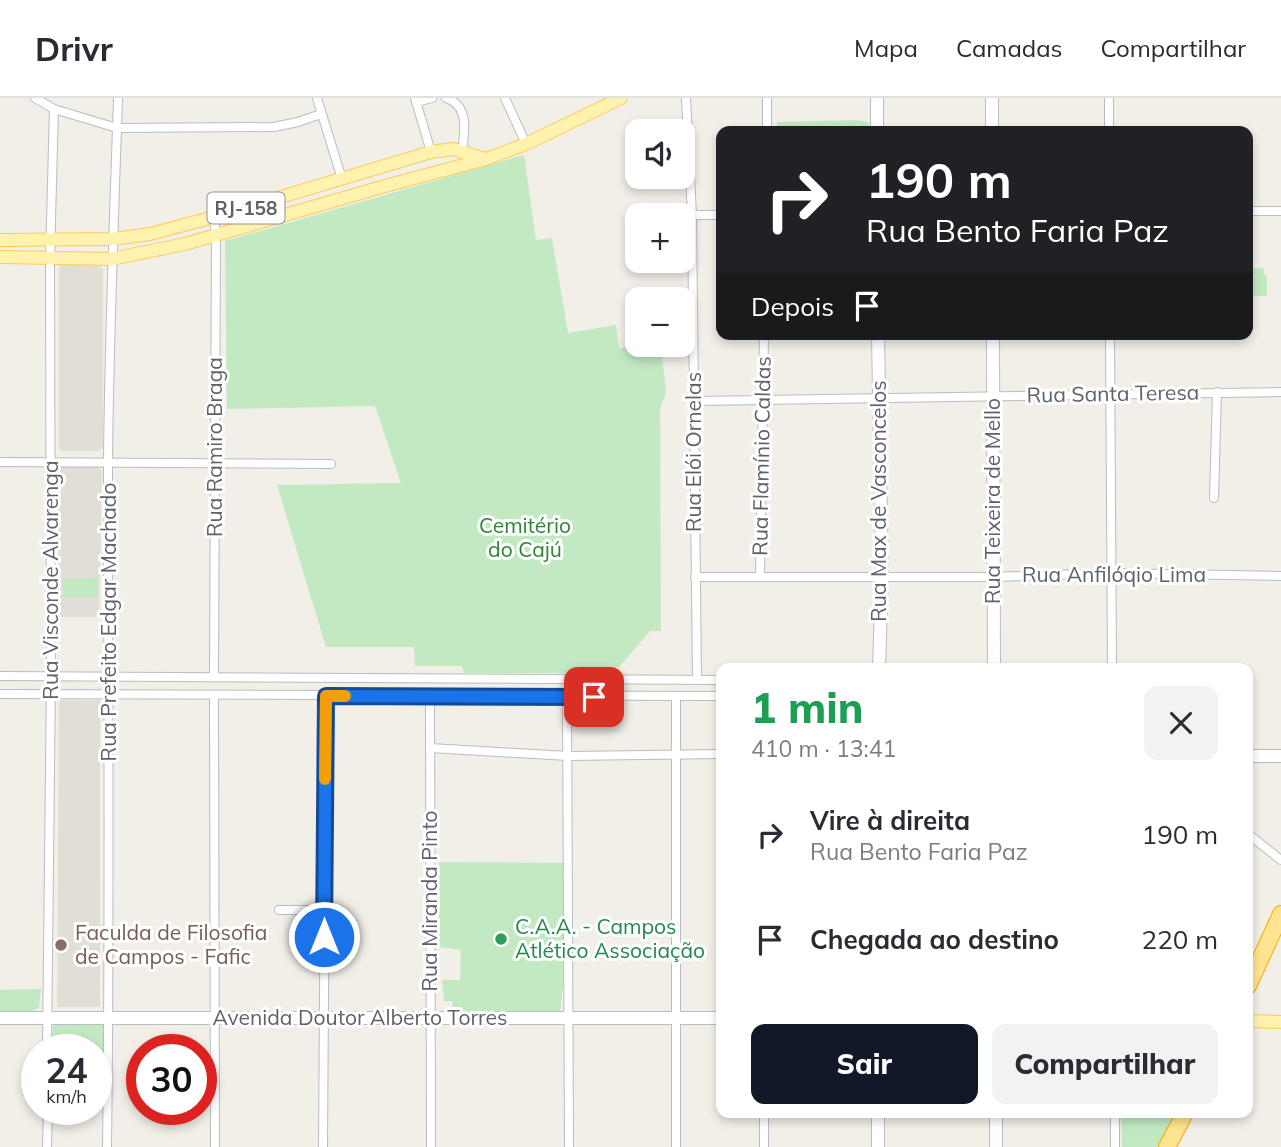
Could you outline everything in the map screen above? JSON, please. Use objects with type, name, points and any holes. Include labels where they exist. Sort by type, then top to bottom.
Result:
[{"type":"highway","points":[[1253,975],[1281,914]]},
{"type":"highway","points":[[1167,1147],[1182,1118]]},
{"type":"main road","name":"RJ-158","points":[[0,257],[111,259],[216,236],[486,159],[526,144],[621,98]]},
{"type":"main road","points":[[877,98],[877,126]]},
{"type":"main road","points":[[992,98],[992,126]]},
{"type":"main road","name":"RJ-158","points":[[0,240],[113,239],[150,234],[431,152],[457,149],[486,159]]},
{"type":"main road","points":[[430,173],[457,149]]},
{"type":"main road","points":[[385,186],[384,173],[406,160]]},
{"type":"main road","name":"Rua Max de Vasconcelos","points":[[878,340],[882,577],[879,663]]},
{"type":"main road","name":"Rua Teixeira de Mello","points":[[993,340],[994,663]]},
{"type":"main road","points":[[1253,756],[1281,756]]},
{"type":"main road","name":"Avenida Doutor Alberto Torres","points":[[0,1018],[716,1018]]},
{"type":"main road","points":[[1253,1021],[1281,1022]]},
{"type":"main road","points":[[878,1118],[878,1147]]},
{"type":"main road","points":[[996,1118],[996,1147]]},
{"type":"street","points":[[35,98],[54,109],[117,128],[274,127],[321,114]]},
{"type":"street","name":"Rua Prefeito Edgar Machado","points":[[108,1034],[108,462],[111,259],[118,98]]},
{"type":"street","points":[[317,98],[342,179]]},
{"type":"street","points":[[431,152],[416,100],[432,98]]},
{"type":"street","points":[[446,98],[457,103],[462,112],[464,136],[457,149]]},
{"type":"street","points":[[505,98],[526,144]]},
{"type":"street","name":"Rua Elói Ornelas","points":[[686,98],[691,203]]},
{"type":"street","points":[[767,98],[767,126]]},
{"type":"street","points":[[1109,98],[1109,126]]},
{"type":"street","name":"Rua Visconde Alvarenga","points":[[47,1034],[51,694],[50,240],[54,109]]},
{"type":"street","points":[[1253,211],[1281,211]]},
{"type":"street","points":[[695,215],[716,215]]},
{"type":"street","name":"Rua Ramiro Braga","points":[[214,217],[214,676]]},
{"type":"street","name":"Rua Elói Ornelas","points":[[692,273],[697,680]]},
{"type":"street","name":"Rua Flamínio Caldas","points":[[760,577],[764,340]]},
{"type":"street","points":[[1110,340],[1112,663]]},
{"type":"street","points":[[1214,498],[1217,392]]},
{"type":"street","name":"Rua Santa Teresa","points":[[693,401],[1281,392]]},
{"type":"street","points":[[0,462],[331,464]]},
{"type":"street","name":"Rua Anfilóqio Lima","points":[[695,577],[992,577],[1111,573],[1281,576]]},
{"type":"street","points":[[0,676],[716,680]]},
{"type":"street","points":[[0,694],[716,696]]},
{"type":"street","points":[[214,696],[215,1147]]},
{"type":"street","points":[[323,1147],[326,696]]},
{"type":"street","name":"Rua Miranda Pinto","points":[[430,696],[430,1147]]},
{"type":"street","points":[[676,696],[676,1147]]},
{"type":"street","points":[[567,697],[569,1147]]},
{"type":"street","points":[[430,748],[568,755],[716,754]]},
{"type":"street","points":[[1253,838],[1281,860]]},
{"type":"street","points":[[279,910],[324,910]]},
{"type":"street","points":[[764,1118],[764,1147]]},
{"type":"street","points":[[1115,1118],[1115,1147]]},
{"type":"street","points":[[47,1147],[48,1125]]},
{"type":"street","name":"Rua Prefeito Edgar Machado","points":[[107,1125],[107,1147]]},
{"type":"shaded area","points":[[61,264],[100,266],[103,269],[103,447],[99,451],[62,451],[59,448]]},
{"type":"shaded area","points":[[62,466],[98,467],[102,471],[99,617],[58,617],[58,473]]},
{"type":"shaded area","points":[[59,700],[100,702],[100,1007],[57,1007]]},
{"type":"green space","points":[[856,120],[868,122],[869,126],[777,126],[777,122]]},
{"type":"green space","name":"Cemitério do Cajú","points":[[524,155],[536,240],[552,238],[568,333],[616,325],[619,349],[625,347],[625,357],[662,357],[666,393],[660,408],[661,631],[650,631],[619,667],[589,673],[464,673],[462,666],[415,666],[414,647],[326,647],[277,485],[401,483],[375,406],[227,409],[225,241]]},
{"type":"green space","points":[[1264,268],[1264,275],[1267,276],[1267,296],[1253,296],[1253,269]]},
{"type":"green space","points":[[98,578],[98,597],[63,597],[63,579]]},
{"type":"green space","name":"C.A.A. - Campos Atlético Associação","points":[[439,862],[565,863],[560,1013],[486,1015],[454,1012],[452,1001],[444,1001],[442,980],[460,980],[461,950],[439,947]]},
{"type":"green space","points":[[41,989],[39,1008],[29,1013],[0,1012],[0,990]]},
{"type":"green space","points":[[53,1021],[106,1021],[106,1034],[53,1034]]},
{"type":"green space","points":[[1121,1118],[1176,1118],[1162,1147],[1122,1147]]},
{"type":"slow traffic","points":[[325,779],[326,696],[345,696]]},
{"type":"place","name":"C.A.A. - Campos Atlético Associação","points":[[501,939]]},
{"type":"place","name":"Faculda de Filosofia de Campos - Fafic","points":[[61,945]]},
{"type":"route","points":[[324,937],[326,696],[594,697]]}]
